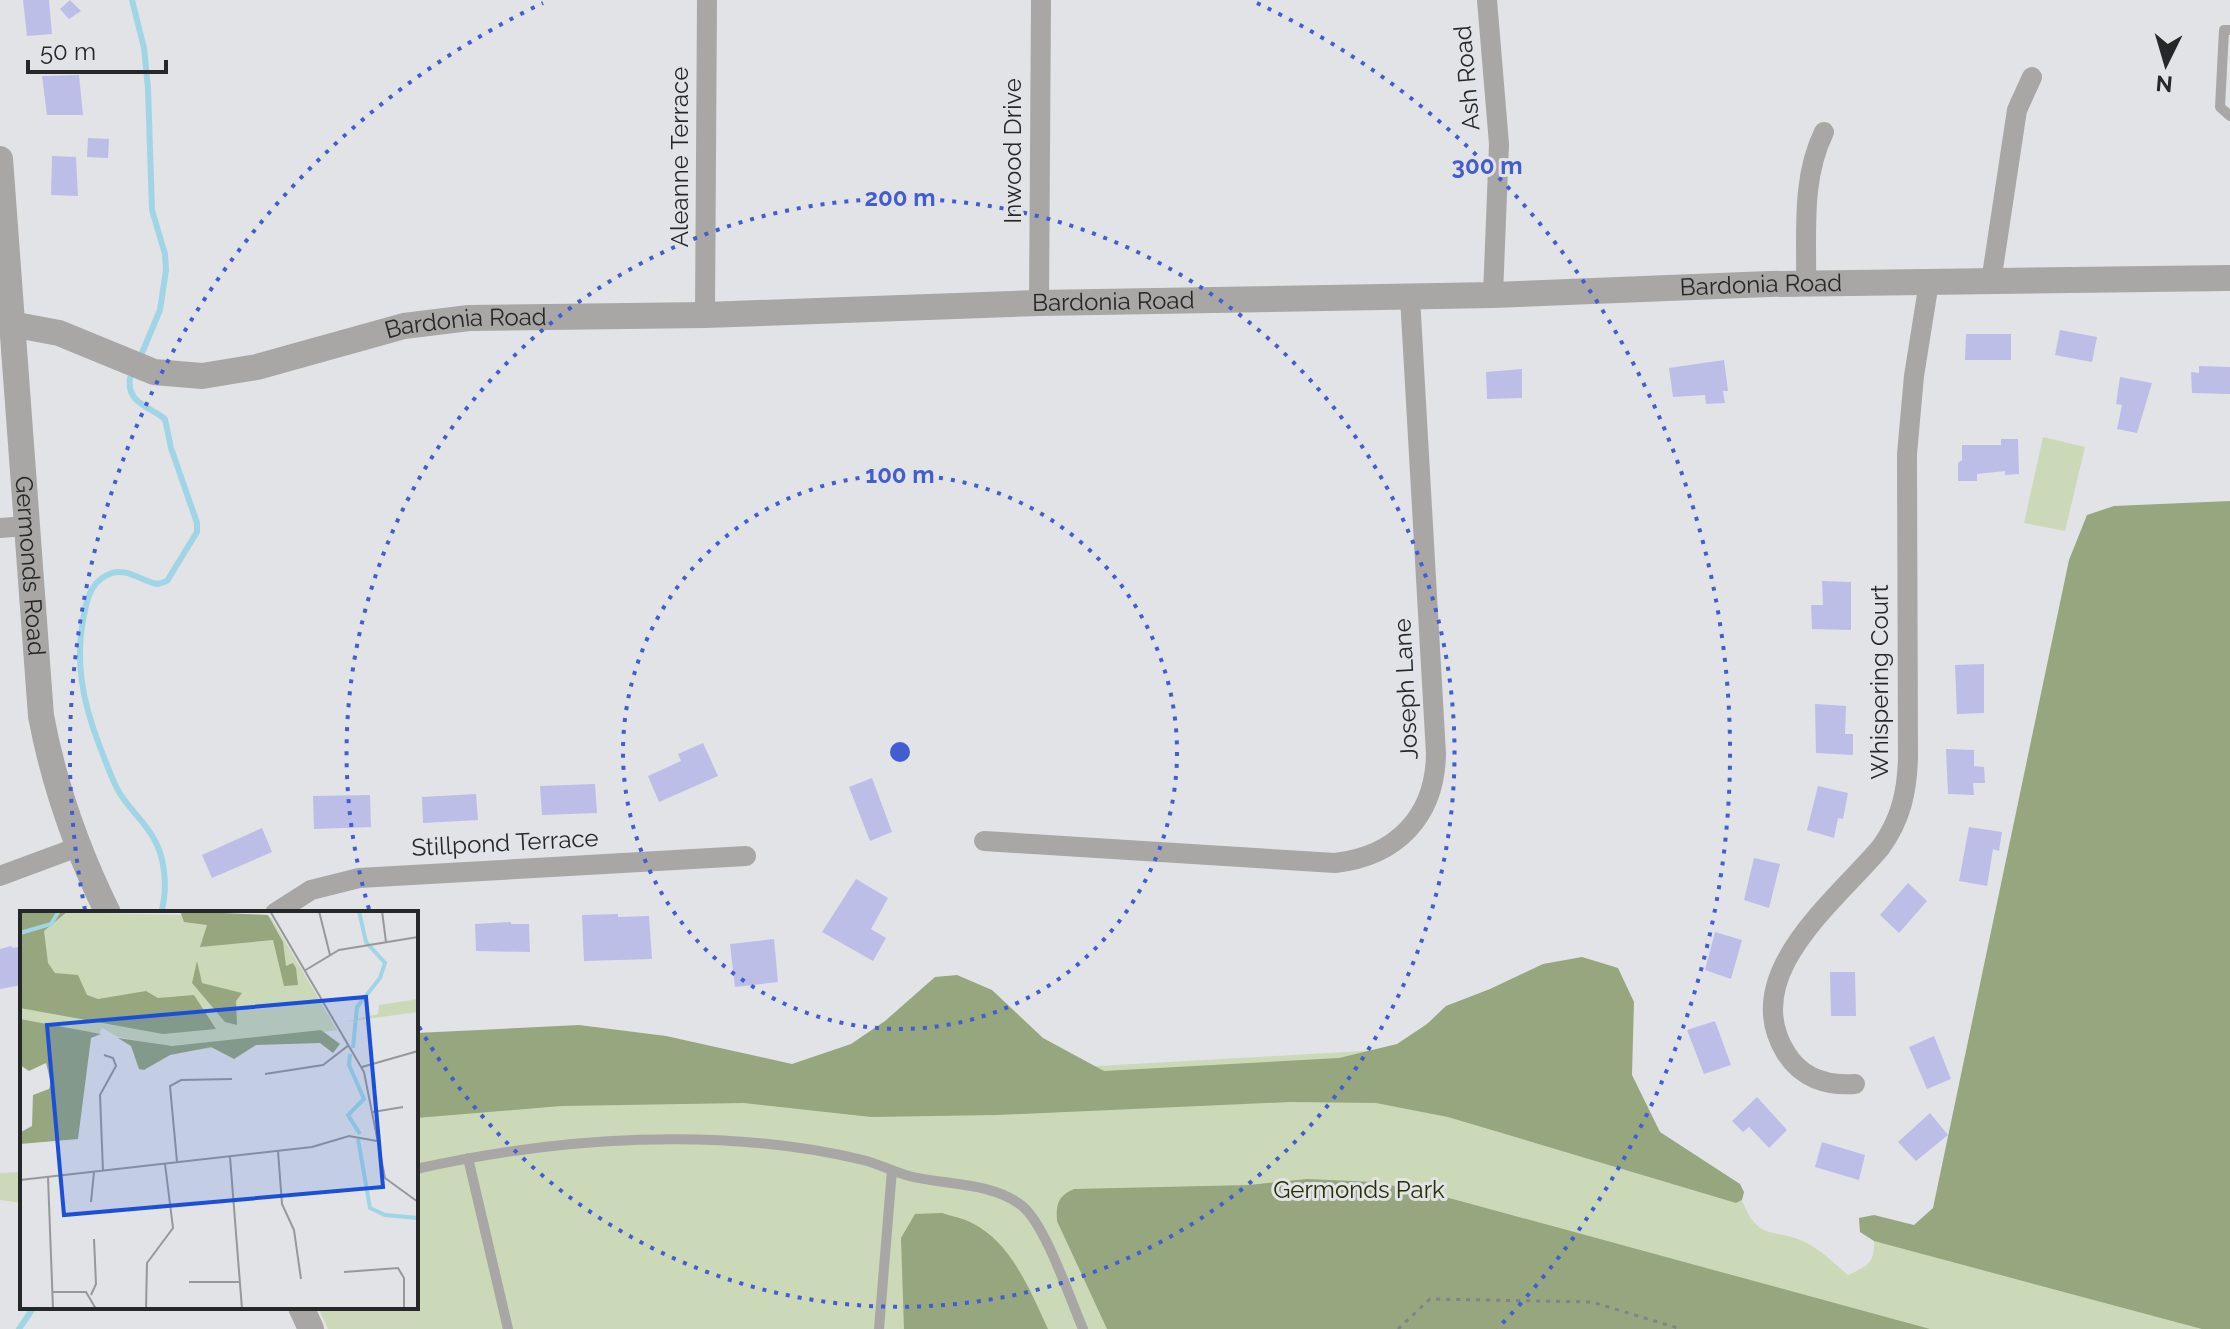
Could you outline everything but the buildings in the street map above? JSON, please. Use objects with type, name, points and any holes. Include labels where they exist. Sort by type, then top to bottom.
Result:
[{"type":"street","name":"Aleanne Terrace","points":[[705,315],[707,0]]},
{"type":"street","name":"Inwood Drive","points":[[1039,303],[1041,0]]},
{"type":"street","name":"Ash Road","points":[[1487,0],[1499,144],[1493,295]]},
{"type":"street","points":[[1991,282],[2017,110],[2032,77]]},
{"type":"street","points":[[1806,284],[1808,183],[1824,132]]},
{"type":"street","name":"Germonds Road","points":[[0,159],[11,324],[13,527],[41,716],[58,791],[78,847],[107,911]]},
{"type":"street","name":"Bardonia Road","points":[[11,324],[59,333],[154,372],[202,376],[244,371],[392,328],[429,321],[495,317],[705,315],[1039,303],[1493,295],[1806,284],[2230,278]]},
{"type":"street","name":"Whispering Court","points":[[1855,1084],[1818,1080],[1790,1060],[1779,1037],[1775,997],[1793,946],[1881,847],[1903,806],[1908,758],[1907,454],[1914,376],[1929,282]]},
{"type":"street","name":"Joseph Lane","points":[[984,841],[1335,863],[1376,853],[1399,839],[1411,826],[1431,792],[1436,754],[1410,297]]},
{"type":"street","points":[[0,876],[78,847]]},
{"type":"street","name":"Stillpond Terrace","points":[[278,911],[311,890],[359,878],[746,856]]},
{"type":"street","points":[[302,1309],[311,1329]]},
{"type":"lane","points":[[2230,30],[2224,30],[2220,107],[2230,116]]},
{"type":"lane","points":[[418,1169],[527,1149],[601,1142],[704,1142],[807,1150],[862,1160],[910,1176],[994,1192],[1021,1205],[1040,1230],[1083,1329]]},
{"type":"lane","points":[[468,1158],[508,1329]]},
{"type":"lane","points":[[879,1329],[892,1170]]},
{"type":"path","points":[[1398,1329],[1430,1299],[1592,1302],[1681,1329]]},
{"type":"green space","points":[[2043,437],[2085,447],[2065,531],[2024,523]]},
{"type":"green space","points":[[2230,501],[2230,1329],[2202,1329],[1874,1241],[1860,1232],[1859,1218],[1874,1215],[1914,1225],[1933,1208],[2069,560],[2087,515],[2114,506]]},
{"type":"green space","points":[[1582,957],[1618,968],[1634,1002],[1632,1075],[1660,1132],[1740,1184],[1744,1192],[1742,1200],[1736,1203],[1448,1117],[1376,1103],[1290,1102],[997,1115],[871,1117],[744,1103],[561,1106],[418,1118],[418,1033],[579,1025],[666,1036],[792,1064],[851,1044],[885,1021],[935,977],[957,975],[992,990],[1043,1038],[1104,1071],[1339,1058],[1397,1044],[1427,1024],[1446,1006],[1543,964]]},
{"type":"green space","name":"Germonds Park","points":[[1490,1044],[1495,1131],[1736,1203],[1742,1200],[1754,1223],[1761,1228],[1807,1243],[1848,1275],[1868,1263],[1873,1255],[1874,1241],[2230,1329],[328,1329],[319,1309],[418,1309],[418,1104]]},
{"type":"green space","points":[[20,1172],[20,1203],[0,1200],[0,1173]]},
{"type":"green space","points":[[1307,1179],[1374,1182],[1431,1193],[1930,1329],[1107,1329],[1057,1221],[1059,1201],[1074,1189],[1249,1185]]},
{"type":"green space","points":[[942,1213],[972,1223],[1009,1255],[1048,1329],[904,1329],[901,1238],[915,1214]]},
{"type":"waterway","points":[[132,0],[144,48],[148,88],[152,210],[165,254],[166,270],[160,310],[142,353]]},
{"type":"waterway","points":[[130,378],[135,399],[165,419],[171,448],[197,523],[197,532],[167,581],[158,584],[118,572],[96,583],[85,610],[80,663],[84,696],[111,776],[119,792],[150,832],[161,855],[165,880],[161,911]]},
{"type":"waterway","points":[[19,1329],[33,1309]]}]
